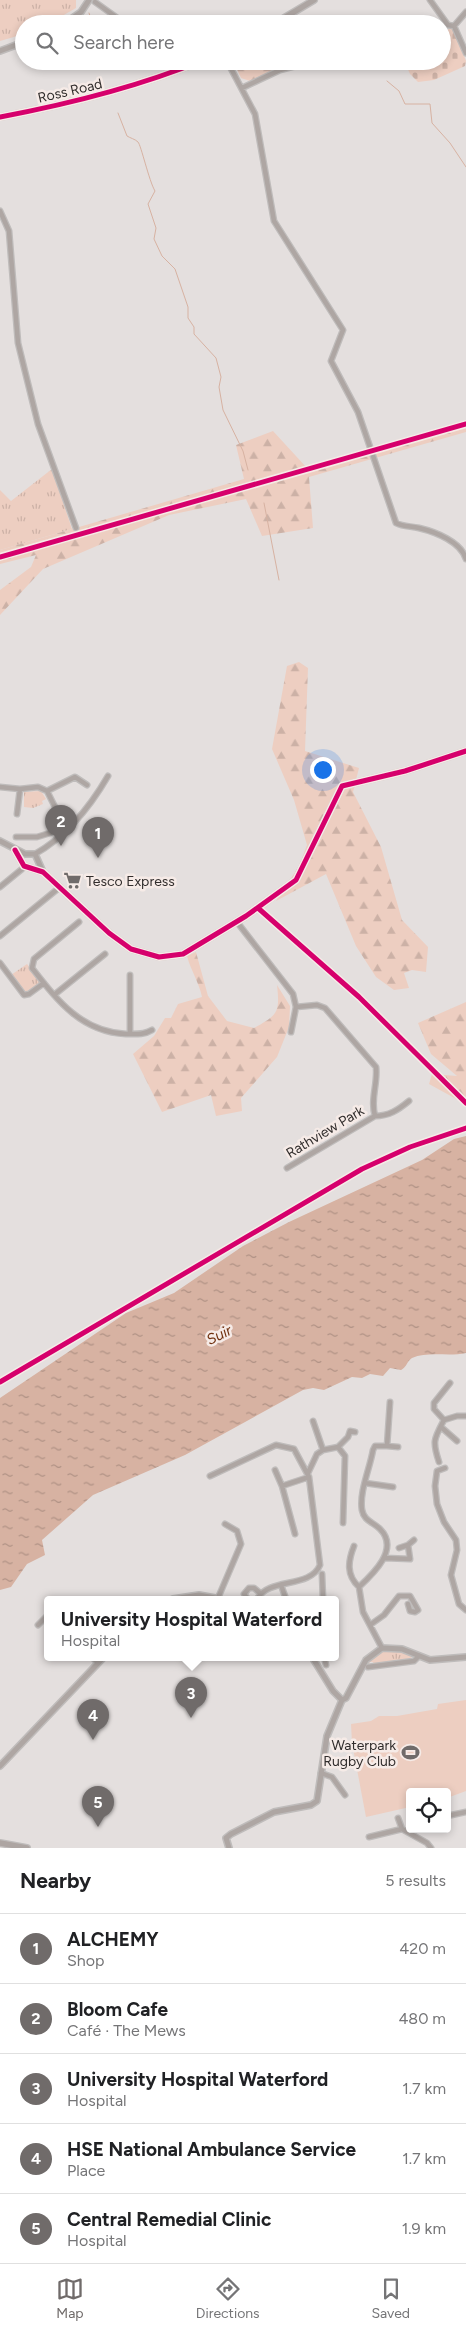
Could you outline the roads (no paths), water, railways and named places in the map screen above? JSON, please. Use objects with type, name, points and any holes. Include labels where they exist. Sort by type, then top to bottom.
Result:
[{"type":"main road","points":[[289,15],[314,0]]},
{"type":"main road","name":"Ross Road","points":[[0,117],[81,101],[134,86],[177,70]]},
{"type":"main road","points":[[0,1843],[27,1848]]},
{"type":"street","points":[[430,0],[441,15]]},
{"type":"street","points":[[77,15],[89,2],[96,1],[114,15]]},
{"type":"street","points":[[454,26],[466,12]]},
{"type":"street","points":[[454,26],[466,53]]},
{"type":"street","points":[[0,51],[15,45]]},
{"type":"street","points":[[232,70],[255,114],[274,221],[343,330],[330,361],[352,397],[396,523],[426,530],[456,544],[463,550],[466,560]]},
{"type":"street","points":[[242,88],[280,70]]},
{"type":"street","points":[[0,211],[9,231],[18,343],[38,424],[76,528]]},
{"type":"street","points":[[23,856],[24,866],[43,872],[109,933],[131,948],[151,956],[167,957],[183,954],[237,922],[296,880],[342,786],[405,771],[466,751]]},
{"type":"street","points":[[33,868],[36,858],[43,849],[70,826],[94,801],[108,776]]},
{"type":"street","points":[[48,793],[75,777],[87,785]]},
{"type":"street","points":[[0,787],[20,789],[38,787],[48,793],[58,813],[70,826]]},
{"type":"street","points":[[17,814],[20,789]]},
{"type":"street","points":[[16,837],[50,833],[62,818]]},
{"type":"street","points":[[25,837],[25,845]]},
{"type":"street","points":[[0,842],[23,856],[36,858]]},
{"type":"street","points":[[36,858],[43,872]]},
{"type":"street","points":[[0,887],[22,870]]},
{"type":"street","points":[[0,936],[60,887]]},
{"type":"street","points":[[79,922],[32,962],[32,968],[54,995],[72,1014],[85,1024],[109,1032],[130,1034],[142,1034],[152,1030]]},
{"type":"street","points":[[237,922],[293,994],[296,1007],[291,1032]]},
{"type":"street","points":[[54,995],[105,954]]},
{"type":"street","points":[[0,963],[24,995],[29,994],[44,983]]},
{"type":"street","points":[[130,976],[130,1034]]},
{"type":"street","name":"Rathview Park","points":[[296,1007],[317,1005],[325,1008],[376,1066],[378,1079],[373,1094],[375,1116]]},
{"type":"street","name":"Rathview Park","points":[[287,1168],[375,1116],[382,1116],[396,1111],[409,1101]]},
{"type":"street","points":[[444,1420],[434,1409],[434,1403],[450,1382]]},
{"type":"street","points":[[387,1446],[390,1402]]},
{"type":"street","points":[[439,1462],[434,1447],[436,1434],[444,1420],[457,1416],[466,1416]]},
{"type":"street","points":[[313,1421],[323,1450]]},
{"type":"street","points":[[441,1427],[457,1441]]},
{"type":"street","points":[[282,1486],[308,1475],[317,1454],[323,1450],[338,1447],[348,1437],[350,1431],[356,1432]]},
{"type":"street","points":[[210,1476],[276,1445],[294,1449],[308,1475],[320,1565],[314,1573],[260,1593],[258,1596]]},
{"type":"street","points":[[359,1587],[385,1558],[384,1535],[366,1520],[362,1513],[361,1505],[372,1450],[374,1446],[398,1447]]},
{"type":"street","points":[[338,1447],[344,1452],[345,1459],[343,1523]]},
{"type":"street","points":[[445,1468],[437,1472],[436,1499],[444,1522],[456,1540],[457,1550],[451,1575],[459,1604],[466,1610]]},
{"type":"street","points":[[275,1470],[282,1486],[295,1534]]},
{"type":"street","points":[[365,1483],[393,1488]]},
{"type":"street","points":[[220,1596],[241,1544],[237,1531],[225,1524]]},
{"type":"street","points":[[399,1548],[414,1540]]},
{"type":"street","points":[[385,1558],[410,1559],[408,1544]]},
{"type":"street","points":[[354,1546],[349,1558],[349,1568],[359,1587],[363,1612],[382,1648]]},
{"type":"street","points":[[322,1574],[323,1596]]},
{"type":"street","points":[[281,1585],[285,1596]]},
{"type":"street","points":[[246,1596],[244,1594],[248,1588],[254,1588],[260,1593]]},
{"type":"street","points":[[370,1625],[384,1615],[399,1596],[410,1596],[418,1610],[415,1612],[410,1611],[408,1604]]},
{"type":"street","points":[[38,1625],[44,1619]]},
{"type":"street","points":[[229,1848],[226,1840],[227,1836],[252,1822],[274,1812],[316,1803],[329,1730],[342,1700],[347,1696],[366,1660],[373,1652],[382,1648],[397,1648],[436,1660],[466,1657]]},
{"type":"street","points":[[368,1667],[414,1661],[419,1656]]},
{"type":"street","points":[[314,1661],[333,1691],[342,1700]]},
{"type":"street","points":[[325,1661],[326,1665]]},
{"type":"street","points":[[0,1766],[98,1663]]},
{"type":"street","points":[[322,1773],[332,1776],[345,1795]]},
{"type":"street","points":[[451,1815],[466,1812]]},
{"type":"street","points":[[398,1818],[402,1829],[428,1843],[431,1848]]},
{"type":"street","points":[[369,1837],[402,1829]]},
{"type":"water","name":"Suir","points":[[466,1136],[466,1353],[418,1356],[410,1359],[401,1370],[390,1368],[383,1376],[370,1374],[362,1378],[352,1377],[324,1390],[313,1388],[303,1390],[185,1455],[93,1495],[42,1540],[45,1555],[27,1564],[11,1587],[0,1590],[0,1398],[126,1313],[174,1293],[243,1246],[289,1222],[422,1160],[454,1139]]},
{"type":"waterway","points":[[387,81],[399,91],[405,104],[430,104],[432,123],[450,143],[466,167]]},
{"type":"waterway","points":[[118,113],[127,136],[138,142],[155,191],[148,204],[156,228],[154,239],[162,256],[175,269],[188,307],[188,318],[194,327],[194,334],[216,358],[221,377],[219,387],[223,410],[243,451],[248,470]]},
{"type":"waterway","points":[[264,503],[279,580]]},
{"type":"railway","points":[[0,1382],[362,1169],[410,1147],[466,1128]]},
{"type":"place","name":"Bloom Cafe","points":[[61,846]]},
{"type":"place","name":"ALCHEMY","points":[[98,858]]},
{"type":"place","name":"Tesco Express","points":[[72,881]]},
{"type":"place","name":"University Hospital Waterford","points":[[191,1718]]},
{"type":"place","name":"HSE National Ambulance Service","points":[[93,1740]]},
{"type":"place","name":"Waterpark Rugby Club","points":[[410,1753]]},
{"type":"place","name":"Central Remedial Clinic","points":[[98,1827]]}]
